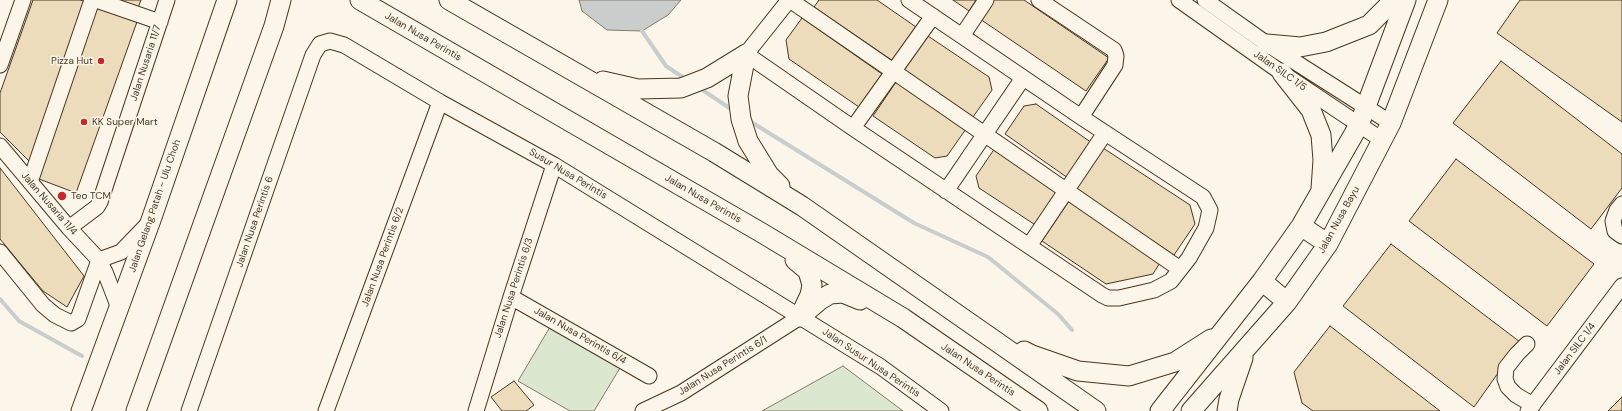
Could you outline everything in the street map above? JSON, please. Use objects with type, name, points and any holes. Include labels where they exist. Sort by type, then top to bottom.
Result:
[{"type":"main road","points":[[136,411],[274,26],[281,0]]},
{"type":"main road","points":[[274,26],[295,0]]},
{"type":"main road","points":[[354,0],[378,11]]},
{"type":"main road","name":"Jalan Nusa Perintis","points":[[360,0],[762,233],[903,318],[1038,411]]},
{"type":"main road","points":[[449,0],[714,152],[802,206],[1096,411]]},
{"type":"main road","points":[[1267,44],[1300,47],[1326,42],[1369,26],[1394,0]]},
{"type":"main road","points":[[1160,411],[1262,281],[1301,226],[1359,125],[1406,0]]},
{"type":"main road","name":"Jalan Nusa Bayu","points":[[1191,411],[1287,302],[1328,244],[1391,123],[1438,0]]},
{"type":"main road","name":"Jalan Gelang Patah - Ulu Choh","points":[[81,411],[151,220],[226,1]]},
{"type":"main road","points":[[583,77],[638,89],[682,88],[707,78],[746,54]]},
{"type":"main road","points":[[746,54],[738,96],[741,119],[748,141],[769,175],[802,206]]},
{"type":"main road","points":[[1282,72],[1311,110],[1321,135],[1323,160],[1321,192]]},
{"type":"main road","points":[[1301,226],[1328,244]]},
{"type":"main road","points":[[762,233],[808,271],[812,285],[810,295],[800,317]]},
{"type":"main road","points":[[1262,281],[1287,302]]},
{"type":"main road","points":[[800,317],[820,300],[830,294],[843,293],[903,318]]},
{"type":"main road","points":[[955,312],[1032,355],[1078,371],[1129,376],[1175,362],[1223,332]]},
{"type":"main road","points":[[1227,411],[1229,399],[1246,349]]},
{"type":"street","points":[[0,65],[23,0]]},
{"type":"street","points":[[30,182],[92,0]]},
{"type":"street","points":[[96,0],[160,22]]},
{"type":"street","name":"Jalan Nusaria 11/7","points":[[69,228],[97,207],[100,202],[167,0]]},
{"type":"street","points":[[909,0],[1081,118],[1203,196],[1210,210],[1206,228],[1189,258],[1171,281],[1154,290],[1119,298],[1108,298],[1102,295],[946,191],[746,54],[790,0],[1180,269]]},
{"type":"street","points":[[962,36],[986,0]]},
{"type":"street","points":[[1040,0],[1114,50],[1116,56],[1115,65],[1081,118]]},
{"type":"street","name":"Jalan SILC 1/5","points":[[1179,0],[1382,140]]},
{"type":"street","name":"Jalan SILC 1/5","points":[[1205,0],[1267,44],[1391,123]]},
{"type":"street","points":[[853,128],[933,16]]},
{"type":"street","name":"Susur Nusa Perintis","points":[[330,41],[344,44],[440,102],[554,165],[800,317]]},
{"type":"street","name":"Jalan Nusa Perintis 6","points":[[189,411],[313,55],[320,44],[330,41]]},
{"type":"street","points":[[946,191],[1023,78]]},
{"type":"street","name":"Jalan Nusa Perintis 6/2","points":[[326,411],[440,102]]},
{"type":"street","points":[[1029,246],[1105,133]]},
{"type":"street","name":"Jalan Nusaria 11/4","points":[[0,146],[69,228],[99,260],[119,308]]},
{"type":"street","name":"Jalan Nusa Perintis 6/3","points":[[476,411],[554,165]]},
{"type":"street","points":[[1622,204],[1617,210],[1613,221],[1616,231],[1622,236]]},
{"type":"street","points":[[0,252],[43,305],[56,315],[71,323],[78,319],[99,260],[121,252],[151,220]]},
{"type":"street","name":"Jalan SILC 1/4","points":[[1530,408],[1622,286]]},
{"type":"street","name":"Jalan Nusa Perintis 6/4","points":[[511,297],[649,376]]},
{"type":"street","name":"Jalan Nusa Perintis 6/1","points":[[643,411],[681,393],[800,317]]},
{"type":"street","name":"Jalan Susur Nusa Perintis","points":[[800,317],[881,368],[941,411]]},
{"type":"street","points":[[1527,344],[1506,368],[1505,379],[1508,387],[1530,408]]},
{"type":"green space","points":[[550,327],[620,368],[594,411],[570,411],[518,381]]},
{"type":"green space","points":[[843,366],[903,411],[762,411]]},
{"type":"shaded area","points":[[579,0],[681,0],[668,15],[642,31],[607,30],[582,11]]},
{"type":"building","points":[[33,0],[80,0],[86,2],[30,162],[0,132],[0,93]]},
{"type":"building","points":[[116,0],[141,0],[138,8]]},
{"type":"building","points":[[819,0],[877,0],[916,27],[893,61],[814,7]]},
{"type":"building","points":[[953,0],[976,0],[969,11]]},
{"type":"building","points":[[993,0],[1024,0],[1109,58],[1086,91],[980,19]]},
{"type":"building","points":[[1520,0],[1622,0],[1622,122],[1497,33]]},
{"type":"building","points":[[95,5],[138,19],[76,193],[39,179]]},
{"type":"building","points":[[802,18],[882,74],[859,107],[789,59],[786,40]]},
{"type":"building","points":[[928,36],[989,77],[992,90],[973,117],[904,70]]},
{"type":"building","points":[[1501,61],[1622,154],[1622,188],[1591,229],[1453,123]]},
{"type":"building","points":[[896,82],[966,129],[947,156],[935,158],[873,116]]},
{"type":"building","points":[[1036,104],[1092,143],[1068,178],[1005,134],[1024,106]]},
{"type":"building","points":[[1100,146],[1190,205],[1195,224],[1174,255],[1073,188]]},
{"type":"building","points":[[995,148],[1060,191],[1037,226],[979,188],[976,176]]},
{"type":"building","points":[[1456,159],[1594,264],[1547,326],[1409,221]]},
{"type":"building","points":[[0,168],[84,276],[67,307],[43,291],[0,239]]},
{"type":"building","points":[[1069,201],[1161,261],[1153,274],[1106,284],[1042,241]]},
{"type":"building","points":[[1391,244],[1520,342],[1474,407],[1343,306]]},
{"type":"building","points":[[1330,326],[1440,411],[1313,411],[1302,403],[1294,372]]},
{"type":"building","points":[[514,381],[534,405],[526,411],[502,411],[491,397]]},
{"type":"building","points":[[1622,397],[1622,411],[1608,411]]},
{"type":"waterway","points":[[642,31],[666,66],[687,80]]},
{"type":"waterway","points":[[698,87],[734,111]]},
{"type":"waterway","points":[[748,120],[914,223],[988,257],[1058,314],[1072,330]]},
{"type":"waterway","points":[[0,299],[19,321],[82,356]]},
{"type":"place","name":"Pizza Hut","points":[[101,61]]},
{"type":"place","name":"KK Super Mart","points":[[84,122]]},
{"type":"place","name":"Teo TCM","points":[[62,196]]}]
